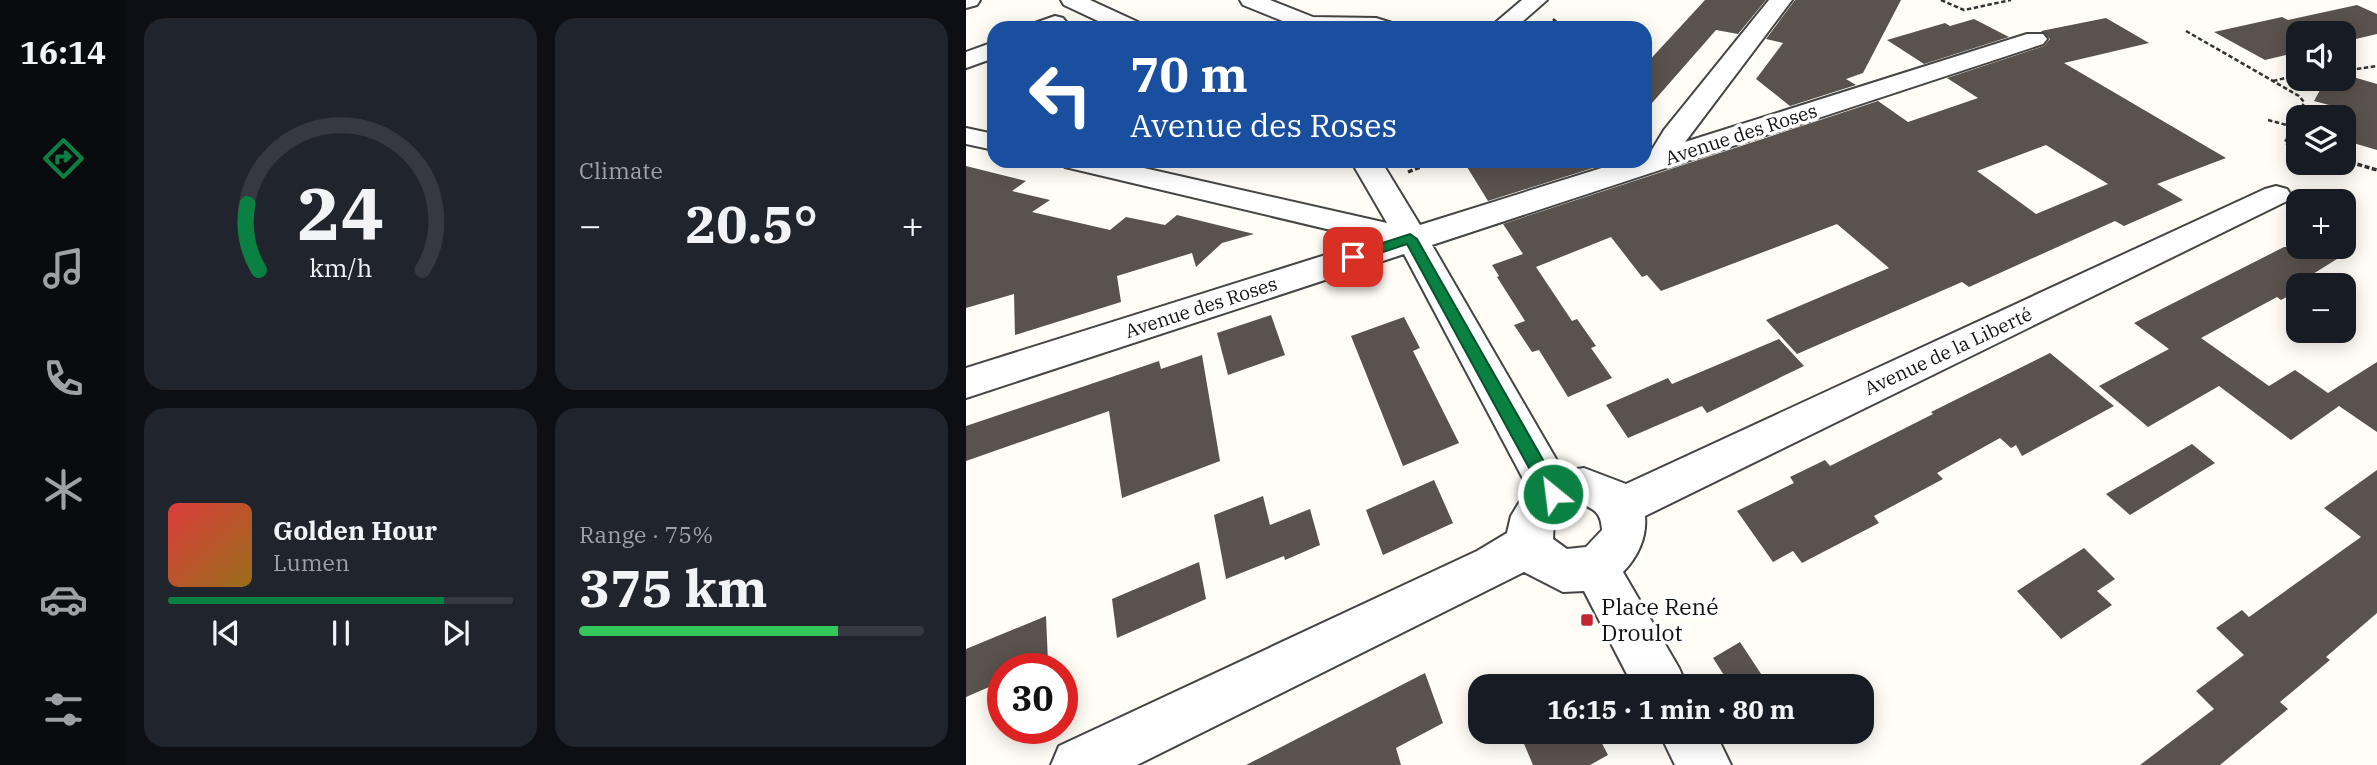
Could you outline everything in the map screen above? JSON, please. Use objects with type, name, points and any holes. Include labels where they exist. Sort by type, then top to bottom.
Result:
[{"type":"street","points":[[1251,0],[1302,21]]},
{"type":"street","points":[[1510,21],[1536,0]]},
{"type":"street","points":[[1659,161],[1674,136],[1781,0]]},
{"type":"street","points":[[1081,4],[1117,21]]},
{"type":"street","name":"Avenue des Roses","points":[[1652,163],[2035,39]]},
{"type":"street","points":[[966,61],[987,52]]},
{"type":"street","points":[[966,136],[987,140]]},
{"type":"street","points":[[1105,168],[1410,239]]},
{"type":"street","points":[[1371,168],[1553,494]]},
{"type":"street","name":"Avenue des Roses","points":[[966,383],[1637,168]]},
{"type":"street","name":"Avenue de la Liberté","points":[[1621,508],[2276,195]]},
{"type":"street","points":[[1584,486],[1599,490],[1612,497],[1621,508],[1625,520],[1625,534],[1619,547],[1609,558],[1595,566],[1563,570],[1549,565],[1537,555],[1530,543],[1528,529],[1532,515],[1541,503],[1553,494],[1568,488],[1584,486]]},
{"type":"street","points":[[1078,765],[1493,566],[1530,543]]},
{"type":"street","points":[[1595,566],[1654,674]]},
{"type":"street","points":[[1693,744],[1704,765]]},
{"type":"path","points":[[1941,0],[1964,10],[2011,0]]},
{"type":"path","points":[[2186,31],[2272,81],[2304,102],[2303,105]]},
{"type":"path","points":[[2356,69],[2377,66]]},
{"type":"path","points":[[2272,81],[2286,78]]},
{"type":"path","points":[[2268,120],[2286,125]]},
{"type":"path","points":[[2356,164],[2377,170]]},
{"type":"building","points":[[1705,0],[1766,0],[1738,34],[1716,30],[1652,103],[1652,57]]},
{"type":"building","points":[[1795,0],[1901,0],[1863,73],[1846,79],[1856,85],[1790,106],[1756,79],[1783,43],[1766,39]]},
{"type":"building","points":[[2357,5],[2377,14],[2377,34],[2356,39],[2356,21],[2286,21],[2286,55],[2265,60],[2214,32],[2282,17],[2288,20]]},
{"type":"building","points":[[2106,18],[2149,43],[2064,63],[2226,158],[2157,184],[2183,200],[2124,226],[2115,221],[1969,287],[1962,282],[1797,354],[1766,320],[1889,268],[1837,224],[1661,291],[1647,275],[1642,277],[1611,237],[1536,267],[1572,321],[1577,319],[1596,346],[1591,348],[1612,378],[1568,397],[1539,350],[1532,352],[1514,325],[1525,321],[1492,265],[1523,254],[1503,224],[1878,101],[1908,122],[1978,98],[1947,78],[2044,46],[2050,39],[2041,31]],"holes":[[[2046,145],[2108,184],[2036,214],[1977,171]]]},
{"type":"building","points":[[1974,19],[2009,37],[1924,64],[1887,40],[1945,23],[1950,26]]},
{"type":"building","points":[[2356,78],[2377,84],[2377,150],[2356,144],[2356,105],[2329,105],[2314,101],[2319,91],[2356,91]]},
{"type":"building","points":[[966,166],[1026,181],[1012,191],[1050,200],[1032,212],[1110,230],[1126,217],[1165,225],[1177,215],[1254,234],[1222,243],[1196,267],[1192,253],[1117,276],[1121,302],[1015,335],[1014,294],[966,308]]},
{"type":"building","points":[[1468,168],[1593,168],[1488,201]]},
{"type":"building","points":[[2284,247],[2286,259],[2337,259],[2315,273],[2286,273],[2286,297],[2281,300],[2277,297],[2201,338],[2269,386],[2295,370],[2328,393],[2377,362],[2377,432],[2339,406],[2291,440],[2219,386],[2148,427],[2099,386],[2169,349],[2134,323]]},
{"type":"building","points":[[1271,315],[1285,355],[1228,375],[1217,333]]},
{"type":"building","points":[[1404,317],[1420,348],[1413,351],[1459,443],[1403,466],[1351,336]]},
{"type":"building","points":[[1779,339],[1804,366],[1707,413],[1702,406],[1628,438],[1606,405],[1668,378],[1672,384]]},
{"type":"building","points":[[2050,353],[2114,406],[2022,456],[2016,445],[2011,448],[2000,438],[1937,473],[1943,479],[1874,516],[1879,523],[1802,563],[1793,551],[1773,562],[1737,511],[1794,483],[1790,477],[1825,460],[1830,466]]},
{"type":"building","points":[[1202,355],[1220,461],[1122,498],[1109,411],[966,461],[966,426],[1159,361],[1161,369]]},
{"type":"building","points":[[2192,444],[2215,463],[2130,515],[2106,494]]},
{"type":"building","points":[[2377,470],[2377,613],[2326,657],[2330,660],[2280,702],[2288,709],[2220,765],[2140,765],[2214,709],[2196,691],[2244,655],[2216,628],[2242,610],[2249,617],[2361,537],[2324,508]]},
{"type":"building","points":[[1434,480],[1453,523],[1383,555],[1366,510]]},
{"type":"building","points":[[1263,496],[1270,525],[1310,509],[1320,545],[1285,560],[1284,556],[1226,579],[1214,515]]},
{"type":"building","points":[[2084,548],[2115,579],[2097,591],[2112,605],[2061,639],[2017,591]]},
{"type":"building","points":[[1199,562],[1206,599],[1117,638],[1112,599]]},
{"type":"building","points":[[1046,616],[1048,653],[987,653],[987,688],[966,697],[966,649]]},
{"type":"building","points":[[1740,642],[1761,674],[1723,674],[1713,658]]},
{"type":"building","points":[[1425,673],[1443,723],[1396,748],[1401,765],[1246,765]]},
{"type":"building","points":[[1524,744],[1602,744],[1608,755],[1590,765],[1533,765]]},
{"type":"place","name":"Place René Droulot","points":[[1587,620]]},
{"type":"route","points":[[1353,257],[1410,239],[1553,494]]}]
